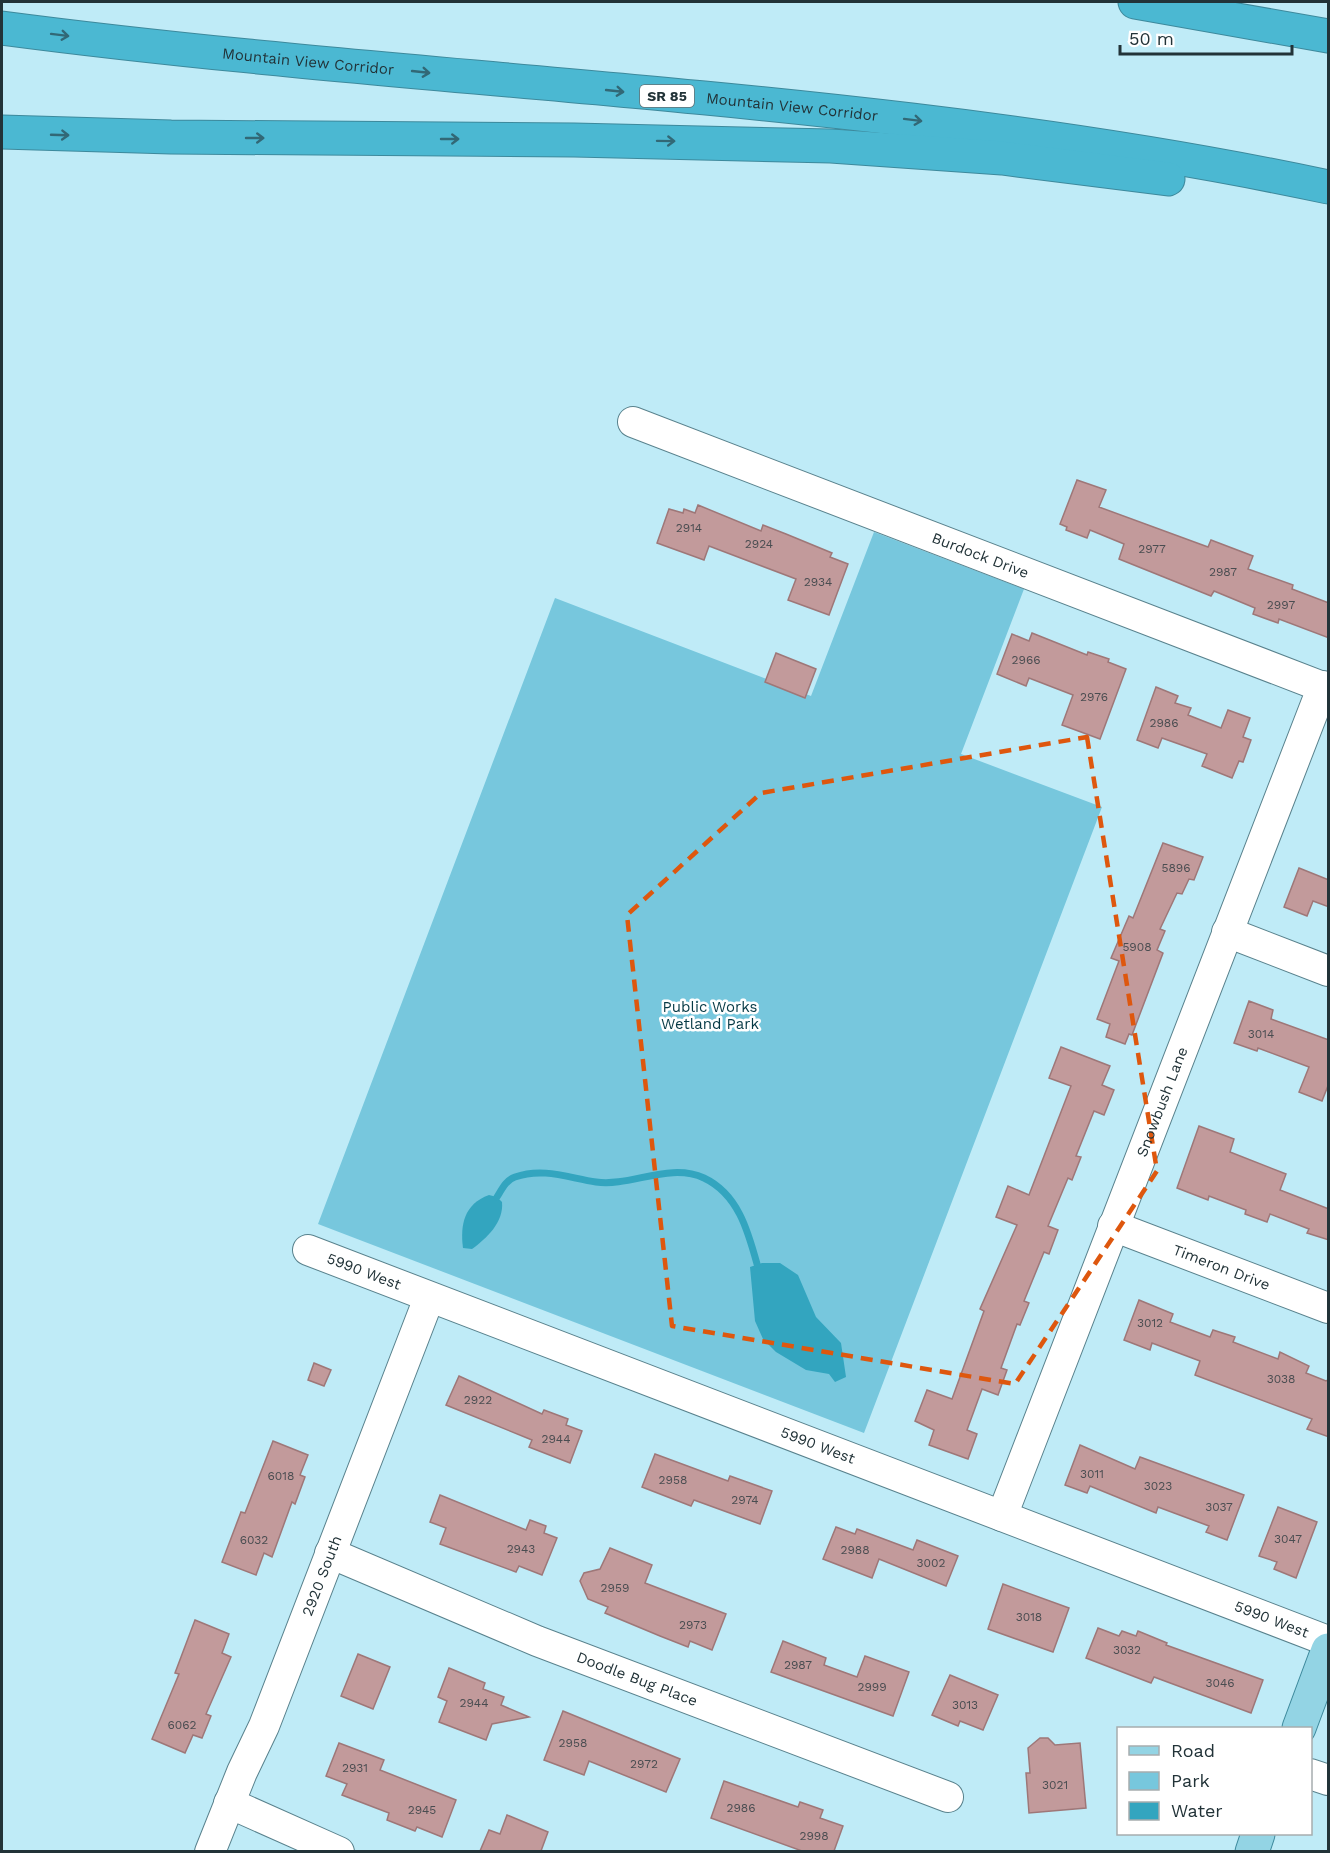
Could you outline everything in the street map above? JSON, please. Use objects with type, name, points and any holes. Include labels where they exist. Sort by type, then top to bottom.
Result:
[{"type":"highway","points":[[1135,2],[1329,36]]},
{"type":"highway","name":"Mountain View Corridor","points":[[2,28],[216,52],[903,119],[1070,141],[1329,187]]},
{"type":"highway","points":[[2,132],[136,137],[562,140],[831,146],[1002,158],[1097,169],[1329,207]]},
{"type":"main road","points":[[1299,1727],[1329,1650]]},
{"type":"main road","points":[[1251,1851],[1257,1835]]},
{"type":"street","name":"Burdock Drive","points":[[633,422],[1326,688]]},
{"type":"street","name":"Snowbush Lane","points":[[1002,1516],[1227,932],[1326,688]]},
{"type":"street","points":[[1227,932],[1329,971]]},
{"type":"street","name":"Timeron Drive","points":[[1113,1226],[1329,1308]]},
{"type":"street","name":"5990 West","points":[[308,1250],[1329,1641]]},
{"type":"street","name":"2920 South","points":[[210,1851],[264,1726],[429,1298]]},
{"type":"street","name":"Doodle Bug Place","points":[[330,1553],[537,1641],[948,1797]]},
{"type":"street","points":[[1312,1774],[1329,1780]]},
{"type":"street","points":[[229,1803],[339,1851]]},
{"type":"highlighted area","points":[[1087,737],[1157,1171],[1015,1384],[672,1326],[627,915],[761,793]]},
{"type":"green space","name":"Public Works Wetland Park","points":[[874,532],[1024,589],[961,754],[1102,807],[864,1433],[318,1224],[555,598],[811,696]]},
{"type":"water","points":[[489,1195],[497,1197],[502,1202],[497,1223],[489,1235],[472,1249],[463,1248],[462,1231],[466,1216],[474,1204]]},
{"type":"water","points":[[762,1263],[780,1263],[798,1275],[816,1317],[841,1343],[846,1377],[835,1382],[829,1374],[806,1370],[776,1352],[763,1339],[755,1321],[750,1267]]},
{"type":"building","points":[[1077,480],[1106,490],[1099,507],[1208,547],[1211,540],[1253,556],[1248,569],[1293,585],[1292,589],[1329,603],[1329,638],[1279,619],[1278,623],[1253,614],[1255,608],[1214,591],[1211,596],[1119,559],[1124,544],[1090,530],[1087,538],[1066,530],[1067,527],[1060,524]]},
{"type":"building","points":[[698,505],[761,531],[763,525],[786,534],[832,553],[830,557],[848,564],[829,615],[788,600],[796,579],[709,546],[704,560],[657,543],[669,509],[683,513],[684,509],[695,513]]},
{"type":"building","points":[[1032,633],[1087,655],[1088,652],[1109,659],[1108,662],[1126,669],[1100,739],[1062,725],[1073,695],[1029,678],[1026,686],[997,674],[1012,634],[1029,641]]},
{"type":"building","points":[[776,653],[816,669],[805,698],[765,682]]},
{"type":"building","points":[[1156,687],[1178,696],[1175,703],[1191,708],[1188,715],[1221,728],[1228,710],[1250,718],[1243,737],[1251,740],[1243,762],[1239,761],[1232,778],[1202,766],[1207,754],[1162,738],[1158,748],[1137,740]]},
{"type":"building","points":[[1163,843],[1203,857],[1194,880],[1189,879],[1182,894],[1177,893],[1160,929],[1165,931],[1157,950],[1163,953],[1132,1035],[1129,1034],[1125,1044],[1106,1037],[1110,1024],[1097,1019],[1119,961],[1111,958],[1129,916],[1133,918]]},
{"type":"building","points":[[1299,868],[1329,880],[1329,907],[1313,901],[1307,916],[1284,907]]},
{"type":"building","points":[[1249,1001],[1273,1010],[1271,1019],[1329,1040],[1329,1083],[1322,1101],[1299,1092],[1309,1067],[1258,1048],[1257,1051],[1234,1043]]},
{"type":"building","points":[[1061,1047],[1110,1066],[1102,1085],[1114,1090],[1104,1115],[1094,1111],[1076,1156],[1081,1157],[1072,1180],[1068,1178],[1048,1226],[1058,1230],[1049,1254],[1044,1252],[1024,1301],[1029,1303],[1020,1325],[1017,1324],[1001,1368],[1007,1370],[998,1395],[982,1389],[967,1430],[977,1434],[968,1459],[929,1445],[934,1430],[915,1421],[927,1390],[952,1399],[984,1311],[980,1309],[1017,1225],[996,1217],[1008,1186],[1029,1195],[1071,1086],[1049,1078]]},
{"type":"building","points":[[1199,1126],[1234,1139],[1230,1152],[1286,1174],[1280,1190],[1329,1209],[1329,1240],[1307,1233],[1309,1229],[1270,1214],[1267,1222],[1245,1214],[1246,1210],[1209,1196],[1208,1200],[1177,1188]]},
{"type":"building","points":[[1139,1300],[1173,1314],[1170,1322],[1210,1337],[1213,1330],[1235,1337],[1233,1342],[1278,1359],[1280,1352],[1309,1366],[1306,1373],[1326,1381],[1329,1379],[1329,1437],[1307,1429],[1312,1419],[1195,1375],[1200,1361],[1152,1343],[1150,1350],[1124,1340]]},
{"type":"building","points":[[314,1363],[331,1370],[324,1386],[308,1380]]},
{"type":"building","points":[[459,1376],[542,1414],[544,1410],[568,1419],[566,1425],[582,1431],[570,1463],[529,1447],[532,1440],[446,1405]]},
{"type":"building","points":[[273,1441],[308,1455],[300,1475],[305,1477],[295,1504],[292,1502],[272,1557],[264,1553],[256,1575],[222,1562],[241,1512],[245,1513]]},
{"type":"building","points":[[1080,1445],[1135,1469],[1140,1457],[1244,1495],[1227,1540],[1206,1532],[1209,1526],[1158,1507],[1156,1513],[1090,1486],[1087,1493],[1065,1485]]},
{"type":"building","points":[[655,1454],[728,1481],[730,1476],[772,1491],[760,1524],[694,1500],[691,1506],[642,1487]]},
{"type":"building","points":[[440,1495],[526,1530],[530,1520],[546,1526],[544,1533],[557,1538],[542,1575],[519,1566],[516,1572],[440,1544],[446,1528],[430,1522]]},
{"type":"building","points":[[1278,1507],[1317,1522],[1296,1578],[1274,1569],[1277,1562],[1259,1556]]},
{"type":"building","points":[[836,1527],[855,1534],[857,1529],[913,1550],[917,1540],[958,1556],[946,1586],[879,1559],[872,1578],[823,1559]]},
{"type":"building","points":[[610,1548],[652,1565],[645,1583],[726,1614],[712,1650],[690,1641],[688,1647],[660,1636],[605,1613],[608,1607],[588,1599],[580,1581],[584,1573],[600,1569]]},
{"type":"building","points":[[1003,1584],[1069,1608],[1053,1652],[988,1629]]},
{"type":"building","points":[[195,1620],[229,1634],[222,1653],[231,1657],[206,1714],[211,1716],[202,1738],[193,1735],[185,1753],[152,1739],[179,1674],[175,1673]]},
{"type":"building","points":[[1098,1628],[1119,1636],[1122,1631],[1136,1636],[1138,1631],[1167,1643],[1166,1645],[1263,1680],[1251,1713],[1154,1677],[1151,1683],[1086,1658]]},
{"type":"building","points":[[783,1641],[826,1658],[824,1665],[857,1677],[865,1656],[909,1672],[893,1716],[771,1672]]},
{"type":"building","points":[[358,1654],[390,1667],[373,1709],[341,1696]]},
{"type":"building","points":[[449,1668],[485,1683],[483,1689],[504,1697],[501,1705],[529,1717],[492,1724],[486,1740],[439,1722],[447,1701],[438,1697]]},
{"type":"building","points":[[950,1675],[998,1695],[983,1730],[960,1721],[958,1726],[932,1715]]},
{"type":"building","points":[[563,1711],[680,1759],[666,1792],[589,1761],[584,1775],[544,1760]]},
{"type":"building","points":[[1040,1738],[1048,1738],[1055,1745],[1080,1743],[1086,1808],[1029,1813],[1026,1773],[1030,1773],[1028,1748]]},
{"type":"building","points":[[339,1743],[384,1760],[380,1770],[456,1800],[442,1837],[417,1827],[415,1831],[387,1820],[389,1813],[342,1795],[347,1784],[326,1776]]},
{"type":"building","points":[[724,1781],[798,1807],[800,1802],[823,1810],[820,1818],[843,1826],[834,1851],[802,1851],[711,1818]]},
{"type":"building","points":[[507,1815],[548,1832],[541,1851],[480,1851],[489,1830],[500,1834]]},
{"type":"waterway","points":[[497,1197],[509,1180],[525,1174],[556,1174],[609,1183],[664,1174],[691,1174],[716,1185],[733,1204],[750,1239],[757,1264]]}]
